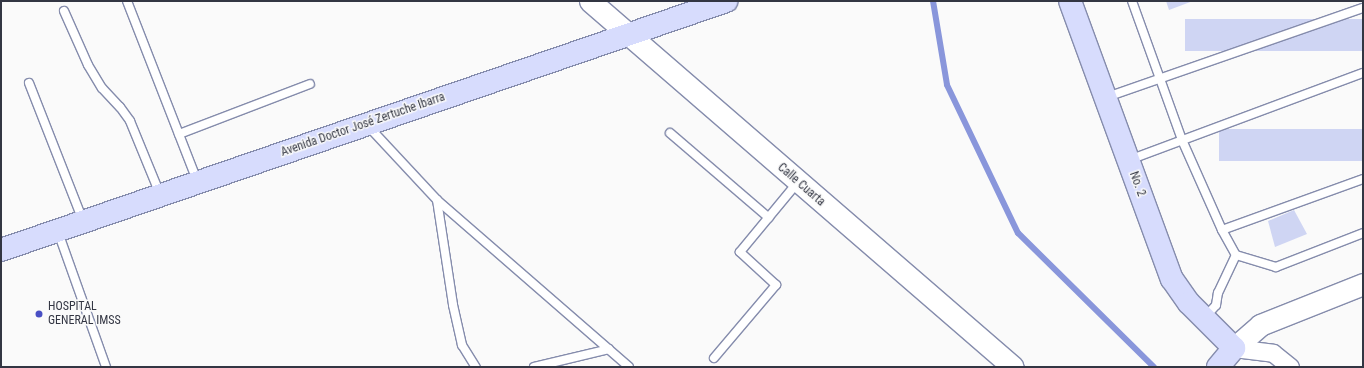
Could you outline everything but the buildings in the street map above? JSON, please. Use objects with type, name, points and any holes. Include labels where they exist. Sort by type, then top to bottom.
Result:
[{"type":"main road","name":"Avenida Doctor José Zertuche Ibarra","points":[[1,250],[197,181],[726,1]]},
{"type":"main road","name":"No. 2","points":[[1070,1],[1172,279],[1189,303],[1204,317],[1236,358]]},
{"type":"main road","points":[[1218,367],[1236,358]]},
{"type":"street","name":"Calle Cuarta","points":[[590,1],[1012,367]]},
{"type":"street","points":[[1236,358],[1260,325],[1363,284]]},
{"type":"street","points":[[1236,358],[1273,353],[1290,367]]},
{"type":"lane","points":[[127,1],[197,181]]},
{"type":"lane","points":[[1132,1],[1182,140],[1222,230],[1236,255],[1276,267],[1363,233]]},
{"type":"lane","points":[[1106,97],[1160,77],[1363,8]]},
{"type":"lane","points":[[64,11],[88,65],[102,88],[120,107],[130,121],[160,194]]},
{"type":"lane","points":[[1129,161],[1363,73]]},
{"type":"lane","points":[[29,83],[83,221]]},
{"type":"lane","points":[[179,134],[310,84]]},
{"type":"lane","points":[[366,124],[437,200],[629,367]]},
{"type":"lane","points":[[670,133],[769,218]]},
{"type":"lane","points":[[1222,230],[1363,178]]},
{"type":"lane","points":[[714,358],[776,285],[740,252],[798,182]]},
{"type":"lane","points":[[437,200],[453,305],[462,345],[476,367]]},
{"type":"lane","points":[[57,230],[106,367]]},
{"type":"lane","points":[[1204,317],[1216,306],[1218,293],[1236,255]]},
{"type":"lane","points":[[534,367],[609,349]]},
{"type":"waterway","points":[[933,1],[947,85],[1018,233],[1154,367]]},
{"type":"place","name":"HOSPITAL GENERAL IMSS","points":[[39,314]]}]
